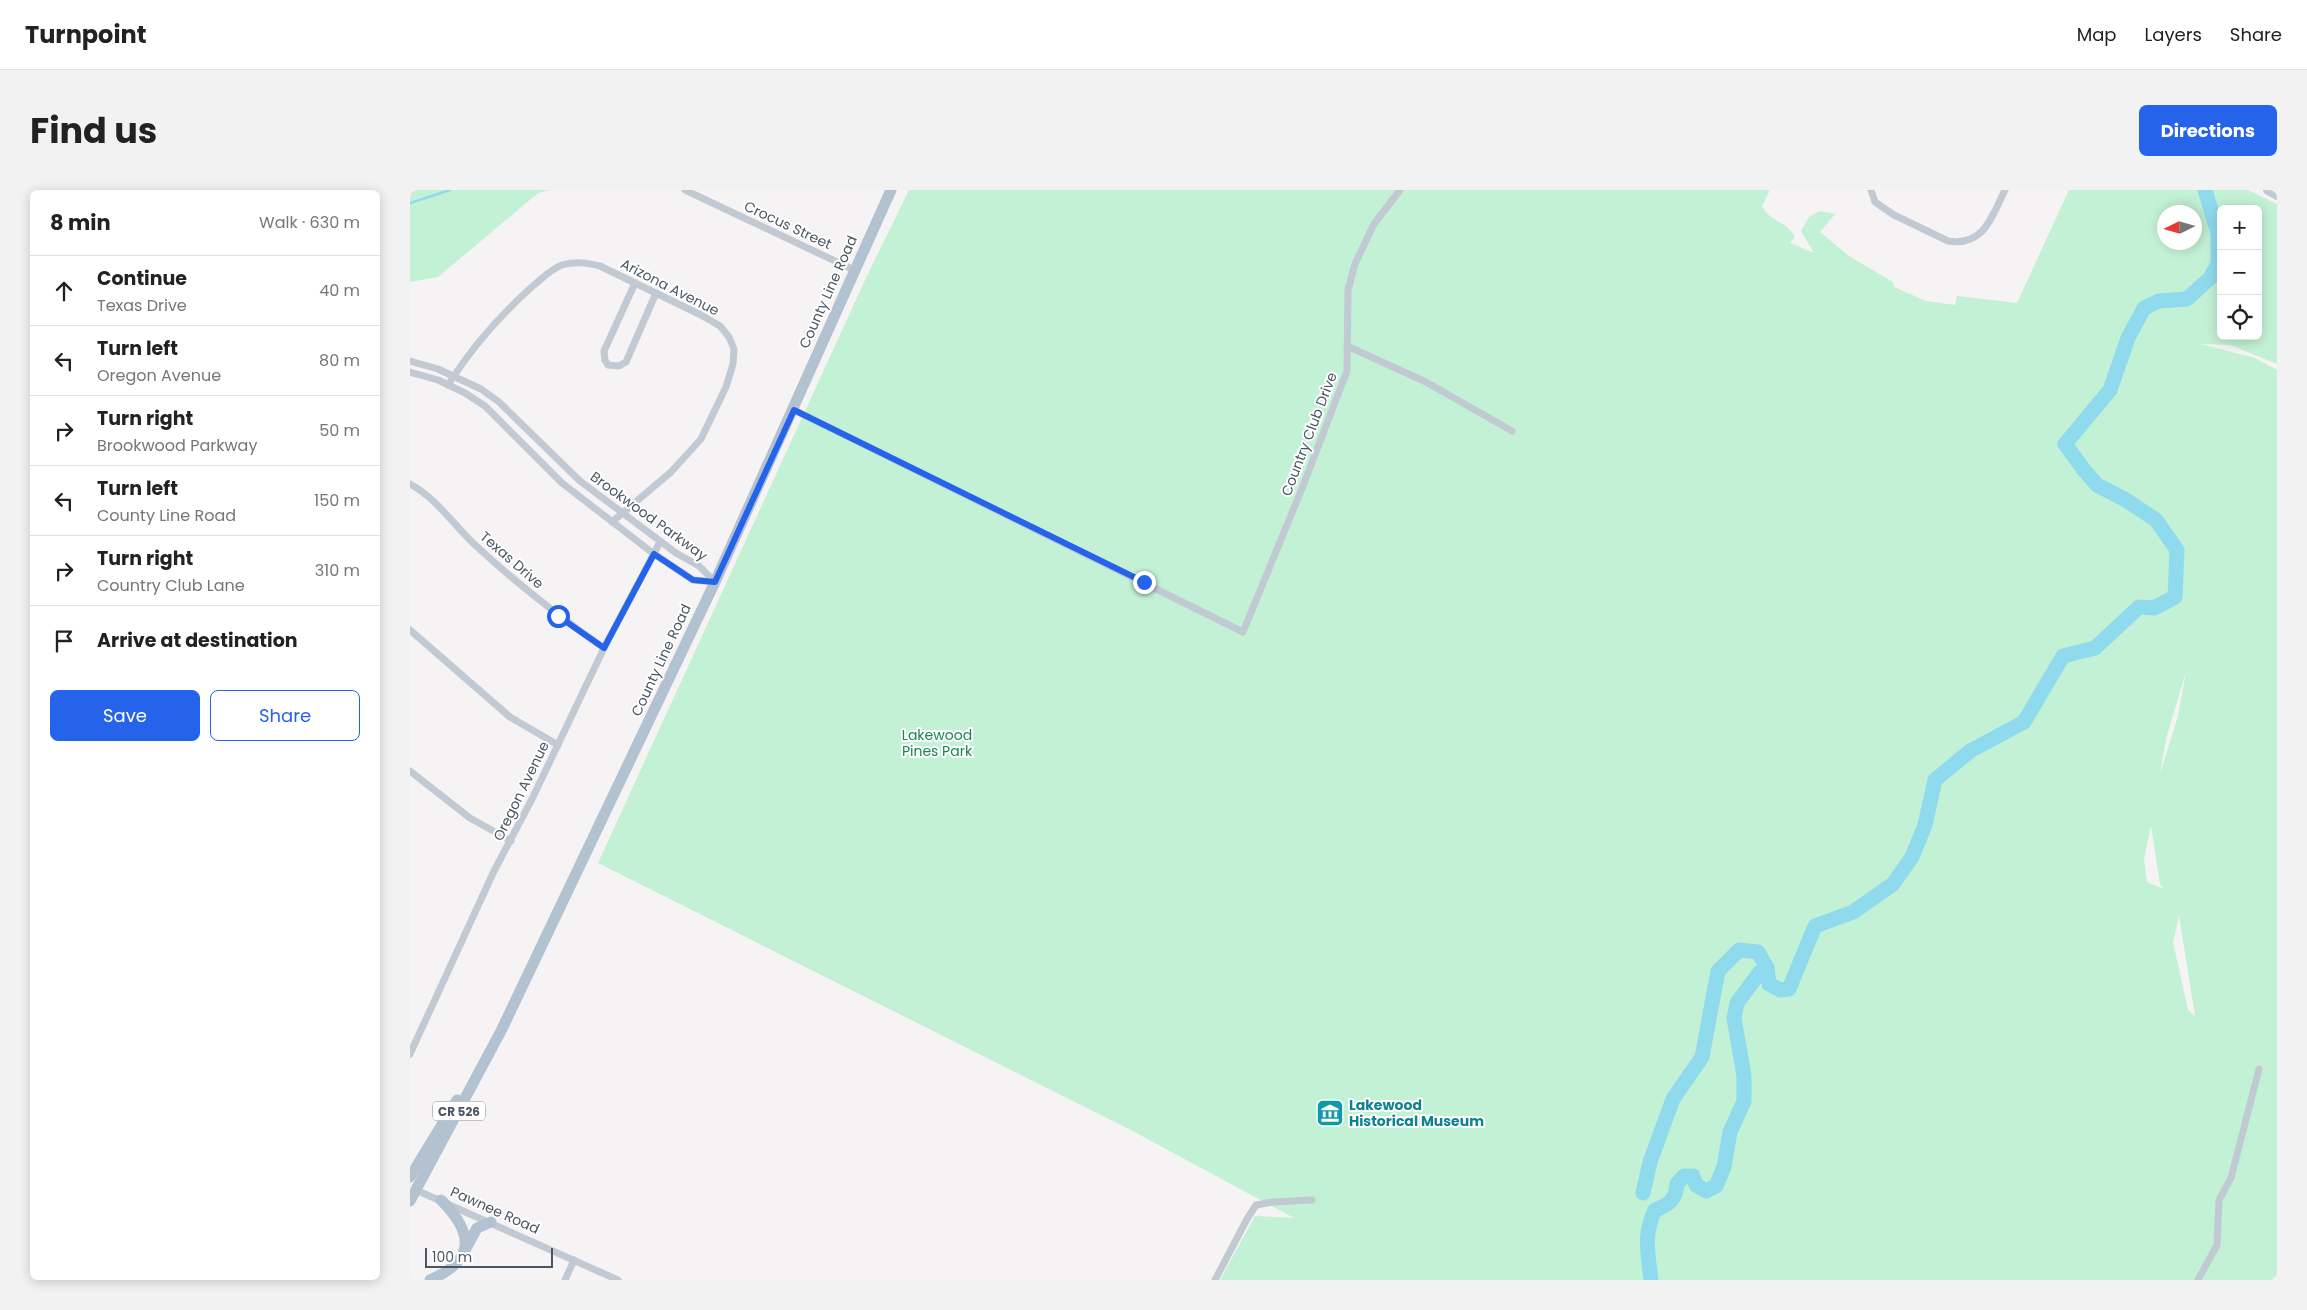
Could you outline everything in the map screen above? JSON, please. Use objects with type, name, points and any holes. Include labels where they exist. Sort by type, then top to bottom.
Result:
[{"type":"main road","name":"County Line Road","points":[[410,1201],[501,1031],[715,582],[794,410],[854,270],[891,190]]},
{"type":"main road","points":[[2268,190],[2277,195]]},
{"type":"main road","name":"County Line Road","points":[[410,1177],[501,1031]]},
{"type":"main road","points":[[410,1162],[440,1128]]},
{"type":"main road","points":[[441,1200],[461,1224],[465,1250]]},
{"type":"main road","points":[[430,1280],[452,1269],[459,1261],[478,1228],[491,1222]]},
{"type":"street","name":"Crocus Street","points":[[685,190],[854,270]]},
{"type":"street","name":"Country Club Drive","points":[[794,410],[1243,632],[1303,486],[1346,371],[1348,290],[1355,264],[1374,224],[1400,190]]},
{"type":"street","points":[[1871,190],[1875,202],[1894,215],[1948,241],[1957,243],[1966,242],[1977,236],[1985,228],[2005,190]]},
{"type":"street","name":"Arizona Avenue","points":[[448,385],[488,329],[552,270],[561,266],[584,262],[600,266],[720,326],[729,337],[734,348],[732,364],[726,387],[701,439],[671,472],[612,522]]},
{"type":"street","points":[[635,283],[604,351],[605,360],[608,365],[619,366],[626,362],[656,293]]},
{"type":"street","points":[[1347,346],[1426,382],[1512,431]]},
{"type":"street","name":"Brookwood Parkway","points":[[410,361],[454,376],[481,389],[499,402],[580,480],[660,542],[699,566],[715,582]]},
{"type":"street","name":"Brookwood Parkway","points":[[410,372],[448,385],[485,406],[562,483],[612,522],[654,554],[693,580],[715,582]]},
{"type":"street","name":"Texas Drive","points":[[410,484],[434,503],[459,530],[506,573],[558,616],[604,648]]},
{"type":"street","name":"Oregon Avenue","points":[[410,1054],[491,880],[558,746],[604,648],[660,542]]},
{"type":"street","points":[[410,630],[510,717],[558,746]]},
{"type":"street","points":[[410,772],[470,818],[511,841]]},
{"type":"street","points":[[2198,1280],[2217,1245],[2219,1200],[2231,1178],[2259,1069]]},
{"type":"street","name":"Pawnee Road","points":[[416,1190],[618,1280]]},
{"type":"street","points":[[1215,1280],[1256,1205],[1312,1200]]},
{"type":"street","points":[[565,1280],[574,1260]]},
{"type":"green space","points":[[410,190],[550,190],[538,193],[438,277],[410,282]]},
{"type":"green space","name":"Lakewood Pines Park","points":[[909,190],[1770,190],[1762,206],[1770,216],[1791,231],[1795,237],[1790,243],[1814,253],[1801,231],[1809,217],[1820,211],[1835,214],[1820,232],[1849,256],[1893,282],[1894,287],[1926,301],[1955,305],[1957,296],[2017,303],[2069,190],[2248,190],[2277,204],[2277,364],[2230,345],[2201,344],[2255,358],[2277,370],[2277,1280],[1220,1280],[1255,1216],[1294,1218],[1129,1129],[598,863],[866,278]],"holes":[[[2186,672],[2178,716],[2160,774],[2167,735]],[[2151,826],[2160,884],[2164,889],[2147,882],[2144,859]],[[2179,916],[2195,1016],[2188,1010],[2173,942]]]},
{"type":"waterway","points":[[410,203],[450,190]]},
{"type":"waterway","points":[[1643,1193],[1650,1162],[1673,1099],[1702,1057],[1718,971],[1739,950],[1758,952],[1767,968],[1769,984],[1780,990],[1789,989],[1815,926],[1853,912],[1893,884],[1912,857],[1925,825],[1935,780],[1970,751],[2024,722],[2063,656],[2095,648],[2139,607],[2154,608],[2175,597],[2177,550],[2156,520],[2126,500],[2097,485],[2065,444],[2110,390],[2128,338],[2144,308],[2159,301],[2187,299],[2210,278],[2218,264],[2218,233],[2205,190]]},
{"type":"waterway","points":[[1651,1280],[1648,1236],[1651,1219],[1655,1210],[1671,1201],[1677,1184],[1684,1176],[1693,1176],[1696,1185],[1706,1191],[1716,1186],[1724,1167],[1730,1132],[1744,1101],[1744,1076],[1734,1018],[1737,1003],[1760,972],[1767,968]]},
{"type":"place","name":"Lakewood Historical Museum","points":[[1330,1113]]},
{"type":"route","points":[[558,616],[604,648],[654,554],[693,580],[715,582],[794,410],[1144,582]]}]
